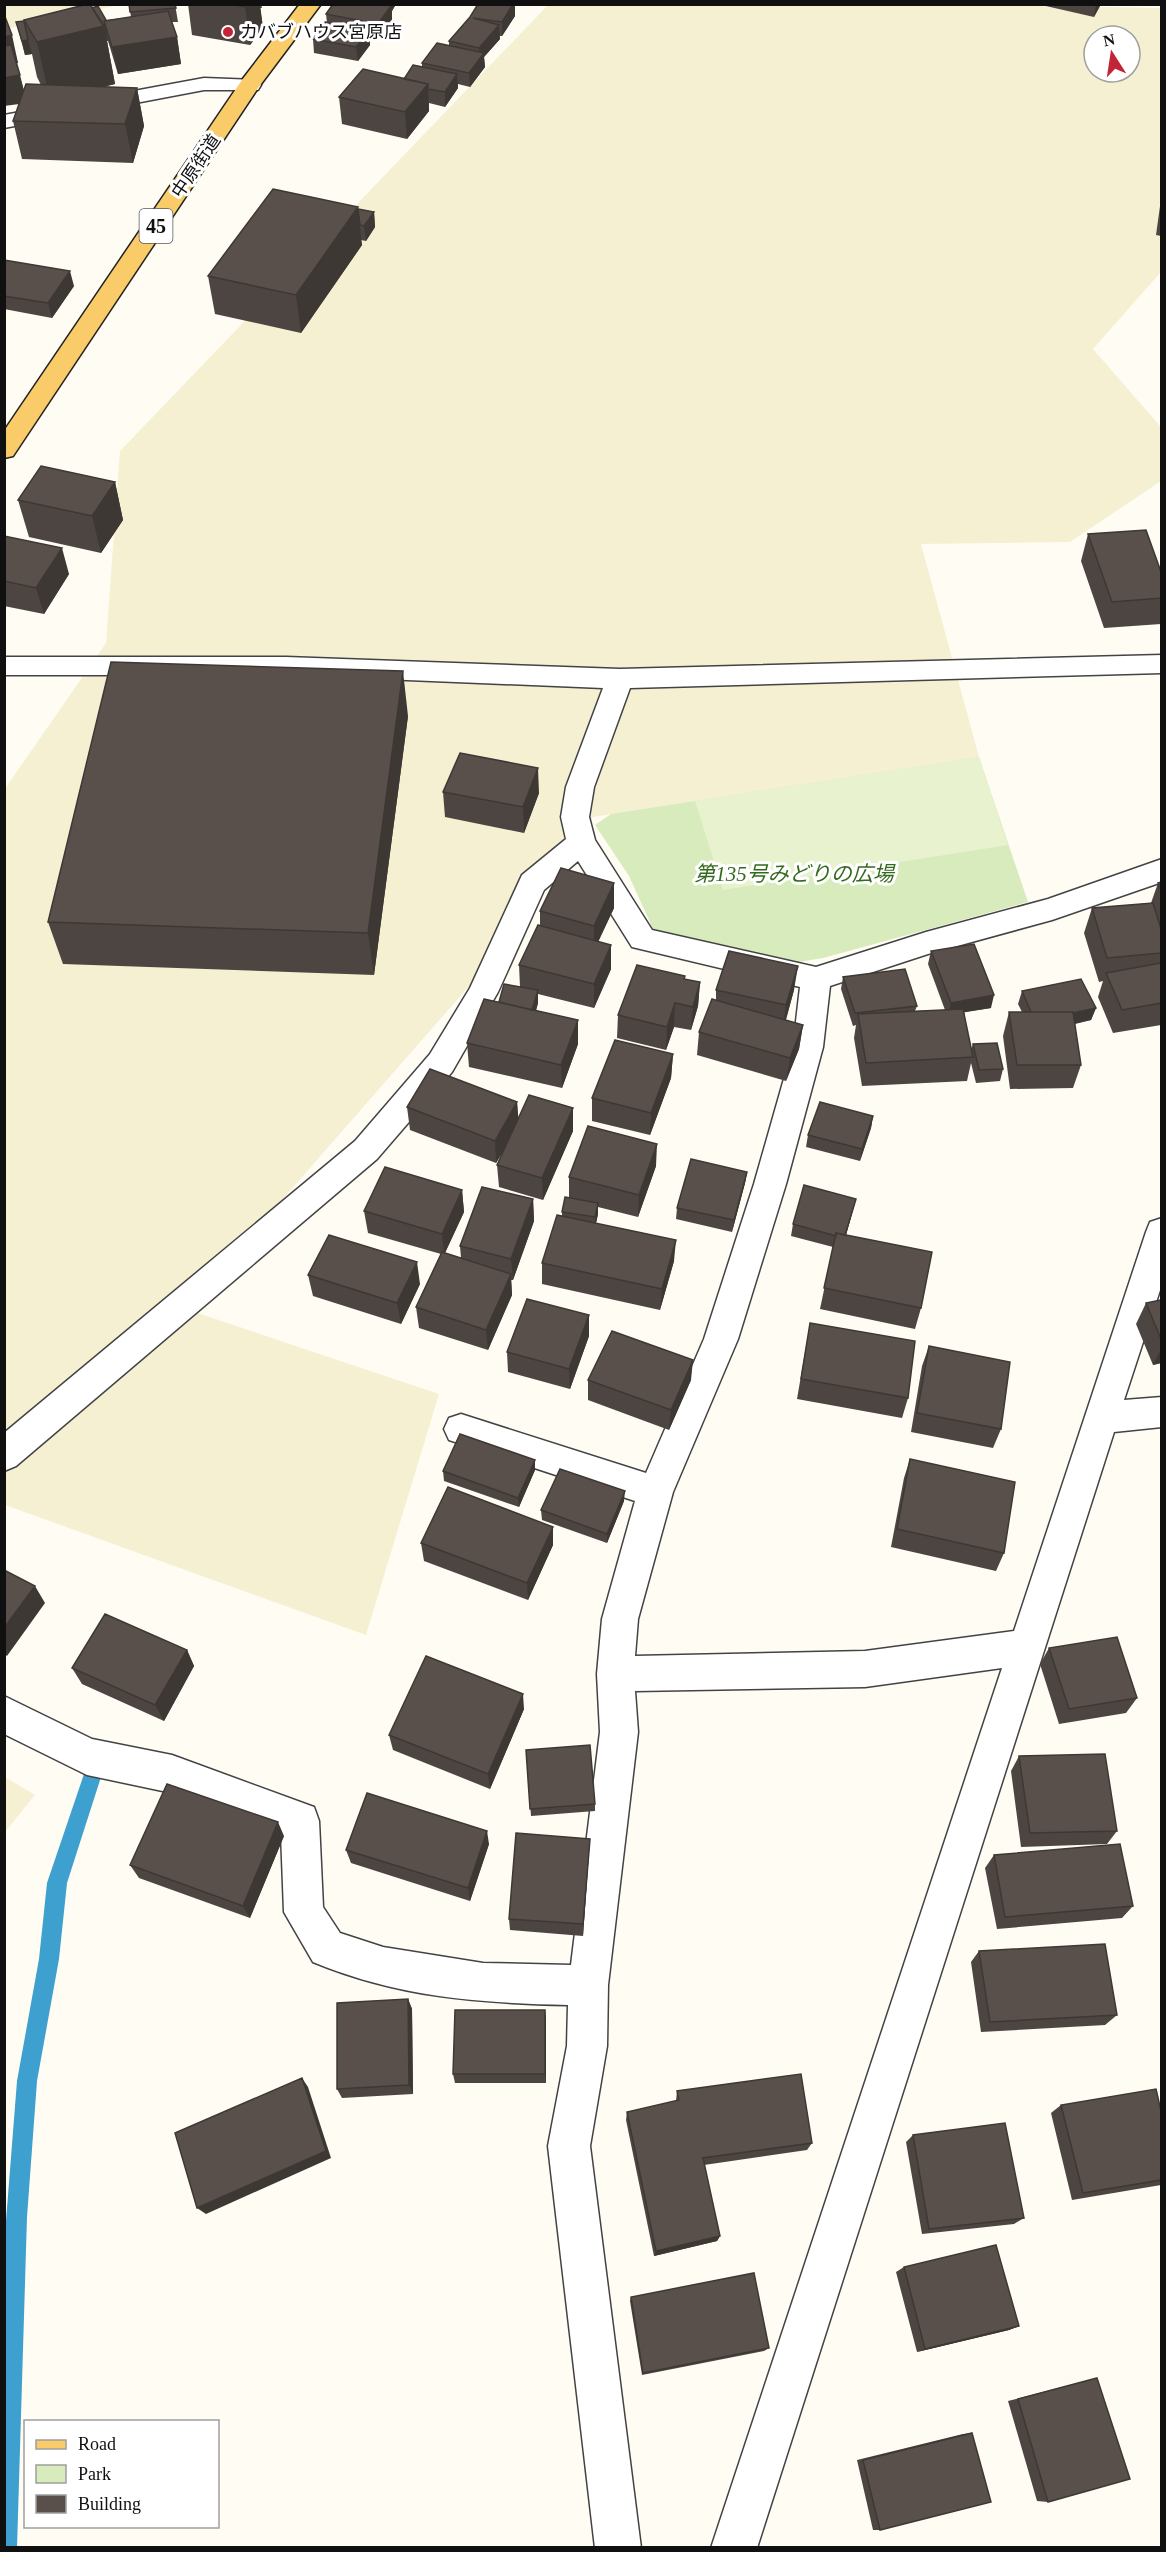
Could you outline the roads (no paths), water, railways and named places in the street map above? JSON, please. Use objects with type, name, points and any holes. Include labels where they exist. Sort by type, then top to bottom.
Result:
[{"type":"main road","name":"中原街道","points":[[4,450],[250,86],[311,4]]},
{"type":"street","points":[[4,122],[204,84],[250,86]]},
{"type":"street","points":[[4,666],[286,666],[620,679],[1161,664]]},
{"type":"street","points":[[620,679],[580,787],[575,817],[581,842],[642,939],[816,979],[926,943],[1052,909],[1161,870]]},
{"type":"street","points":[[4,1455],[366,1150],[441,1064],[483,992],[532,883],[581,842]]},
{"type":"street","points":[[618,2547],[569,2146],[587,2046],[588,1985],[619,1732],[615,1674],[620,1619],[655,1492],[721,1339],[767,1195],[808,1047],[816,979]]},
{"type":"street","points":[[734,2547],[1161,1232]]},
{"type":"street","points":[[1102,1418],[1161,1412]]},
{"type":"street","points":[[461,1430],[655,1492]]},
{"type":"street","points":[[615,1674],[865,1670],[1025,1647]]},
{"type":"street","points":[[4,1714],[87,1757],[172,1774],[300,1821],[304,1912],[327,1948],[383,1967],[483,1983],[588,1985]]},
{"type":"waterway","points":[[6,2548],[16,2217],[27,2081],[49,1959],[57,1883],[92,1777]]},
{"type":"place","name":"カバブハウス宮原店","points":[[228,32]]},
{"type":"park label","name":"第135号みどりの広場","points":[[794,874]]}]
